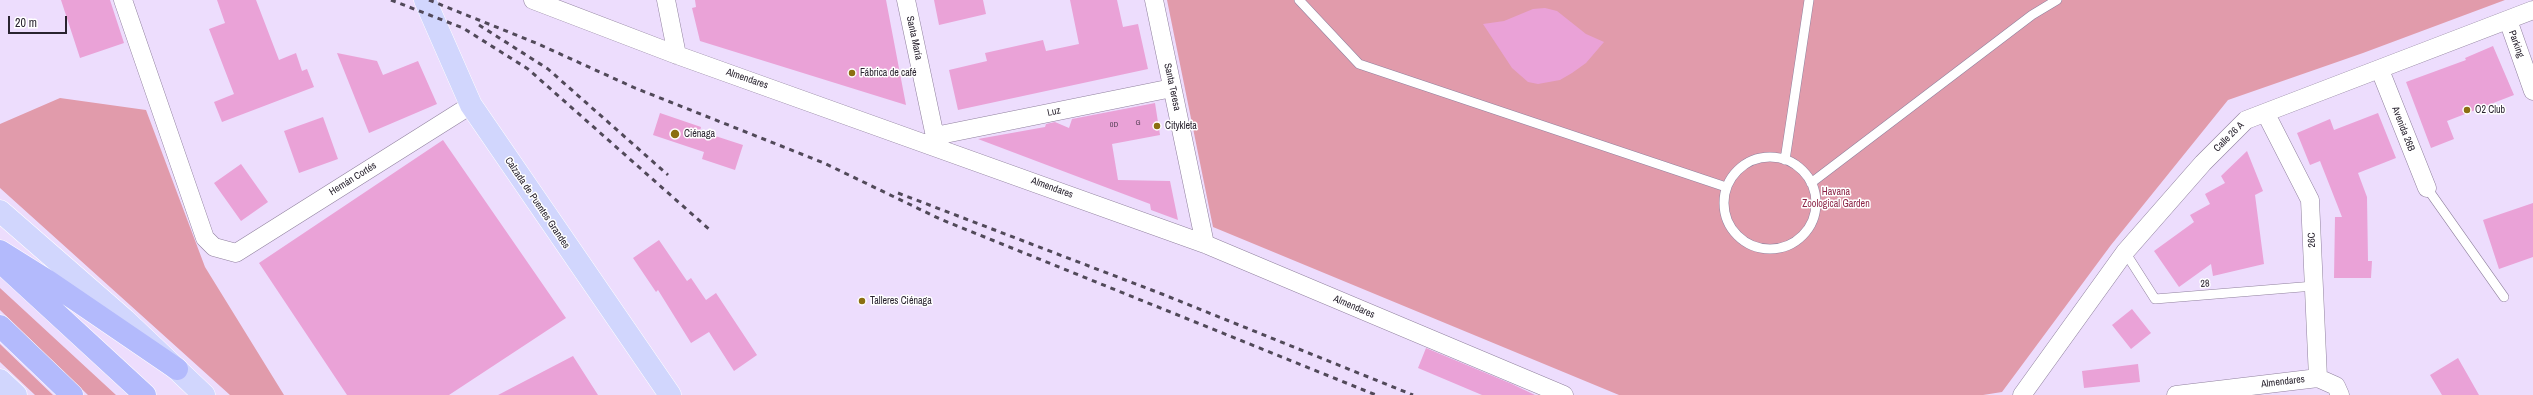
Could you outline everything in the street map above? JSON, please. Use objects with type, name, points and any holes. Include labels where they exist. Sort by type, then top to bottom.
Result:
[{"type":"highway","points":[[0,251],[48,281],[177,369]]},
{"type":"highway","points":[[0,261],[145,395]]},
{"type":"highway","points":[[0,326],[72,395]]},
{"type":"main road","name":"Calzada de Puentes Grandes","points":[[425,0],[471,105],[670,395]]},
{"type":"main road","points":[[0,211],[119,315],[204,395]]},
{"type":"main road","points":[[0,380],[16,395]]},
{"type":"street","name":"Hernán Cortés","points":[[123,0],[205,238],[214,247],[236,253],[471,105]]},
{"type":"street","name":"Almendares","points":[[532,0],[677,54],[936,141],[1205,244],[1564,395]]},
{"type":"street","points":[[666,0],[677,54]]},
{"type":"street","name":"Santa María","points":[[906,0],[936,141]]},
{"type":"street","name":"Santa Teresa","points":[[1154,0],[1205,244]]},
{"type":"street","name":"Calle 26 A","points":[[2022,395],[2125,252],[2203,163],[2246,120],[2266,114],[2533,10]]},
{"type":"street","name":"Parking","points":[[2508,20],[2533,90]]},
{"type":"street","name":"Avenida 26B","points":[[2380,70],[2427,188]]},
{"type":"street","name":"Luz","points":[[936,141],[1172,88]]},
{"type":"street","name":"26C","points":[[2266,114],[2310,200],[2318,378]]},
{"type":"street","name":"Almendares","points":[[2176,395],[2318,378]]},
{"type":"street","points":[[2318,378],[2336,386],[2340,395]]},
{"type":"lane","points":[[1299,0],[1359,64],[1726,187]]},
{"type":"lane","points":[[1785,160],[1809,0]]},
{"type":"lane","points":[[1812,183],[2032,16],[2057,0]]},
{"type":"lane","points":[[1774,157],[1785,160],[1796,165],[1812,183],[1816,207],[1808,229],[1789,245],[1766,249],[1754,247],[1735,233],[1724,211],[1726,187],[1740,168],[1750,161],[1774,157]]},
{"type":"lane","points":[[2427,188],[2504,297]]},
{"type":"lane","name":"28","points":[[2125,252],[2155,299],[2314,286]]},
{"type":"green space","name":"Havana Zoological Garden","points":[[1167,0],[2505,0],[2363,53],[2228,100],[2111,245],[2002,392],[1983,395],[1619,395],[1213,227]]},
{"type":"green space","points":[[60,98],[146,110],[205,267],[284,395],[230,395],[0,188],[0,124]]},
{"type":"green space","points":[[0,288],[116,395],[88,395],[0,310]]},
{"type":"green space","points":[[0,344],[53,395],[35,395],[0,362]]},
{"type":"building","points":[[61,0],[110,0],[124,43],[80,58]]},
{"type":"building","points":[[217,0],[256,0],[279,60],[296,53],[302,71],[307,69],[314,87],[222,122],[214,102],[234,94],[209,29],[225,23]]},
{"type":"building","name":"Fábrica de café","points":[[695,0],[886,0],[906,105],[700,41],[692,8],[696,7]]},
{"type":"building","points":[[934,0],[983,0],[986,14],[939,25]]},
{"type":"building","points":[[1070,0],[1117,0],[1123,27],[1138,24],[1148,69],[958,110],[949,70],[987,61],[985,53],[1043,40],[1046,51],[1079,44]]},
{"type":"building","points":[[1545,8],[1557,11],[1586,34],[1604,42],[1586,63],[1572,73],[1560,80],[1538,84],[1528,82],[1512,68],[1483,24],[1504,21],[1533,9]]},
{"type":"building","points":[[2493,46],[2514,95],[2447,121],[2454,139],[2431,148],[2406,82],[2466,60],[2465,58]]},
{"type":"building","points":[[337,53],[377,61],[383,75],[418,61],[437,104],[369,133]]},
{"type":"building","points":[[1155,103],[1160,135],[1112,144],[1118,180],[1170,181],[1178,220],[1151,210],[1150,204],[978,139],[1045,127],[1046,124],[1055,122],[1069,128],[1072,119]]},
{"type":"building","points":[[660,113],[701,127],[700,131],[743,145],[735,170],[702,159],[704,152],[653,135]]},
{"type":"building","points":[[2378,113],[2396,158],[2358,173],[2367,197],[2368,261],[2372,261],[2371,278],[2334,278],[2335,217],[2342,217],[2320,161],[2310,165],[2297,133],[2330,119],[2334,130]]},
{"type":"building","points":[[323,117],[338,159],[299,173],[284,131]]},
{"type":"building","points":[[443,140],[566,318],[449,395],[347,395],[259,263]]},
{"type":"building","points":[[2247,151],[2263,191],[2255,195],[2264,264],[2213,276],[2211,264],[2179,287],[2154,251],[2194,222],[2190,215],[2210,204],[2205,194],[2225,183],[2221,176]]},
{"type":"building","points":[[241,164],[268,202],[241,221],[214,183]]},
{"type":"building","points":[[2533,203],[2533,257],[2499,269],[2483,220]]},
{"type":"building","points":[[659,240],[687,281],[691,278],[706,300],[716,293],[757,355],[734,371],[709,332],[691,343],[658,290],[656,292],[633,258]]},
{"type":"building","points":[[2132,309],[2151,333],[2131,349],[2112,325]]},
{"type":"building","points":[[1426,348],[1535,395],[1482,395],[1418,368]]},
{"type":"building","points":[[573,356],[598,395],[498,395]]},
{"type":"building","points":[[2458,358],[2479,395],[2442,395],[2430,375]]},
{"type":"building","points":[[2138,364],[2140,382],[2084,388],[2082,371]]},
{"type":"railway","points":[[391,0],[463,28],[528,69],[710,230]]},
{"type":"railway","points":[[429,0],[536,43],[635,88],[824,163],[940,219],[1376,395]]},
{"type":"railway","points":[[479,25],[548,69],[668,175]]},
{"type":"railway","points":[[898,193],[1162,294],[1413,395]]},
{"type":"place","name":"Fábrica de café","points":[[852,73]]},
{"type":"place","name":"O2 Club","points":[[2467,110]]},
{"type":"place","name":"Citykleta","points":[[1157,126]]},
{"type":"place","name":"Ciénaga","points":[[675,134]]},
{"type":"place","name":"Talleres Ciénaga","points":[[862,301]]}]
